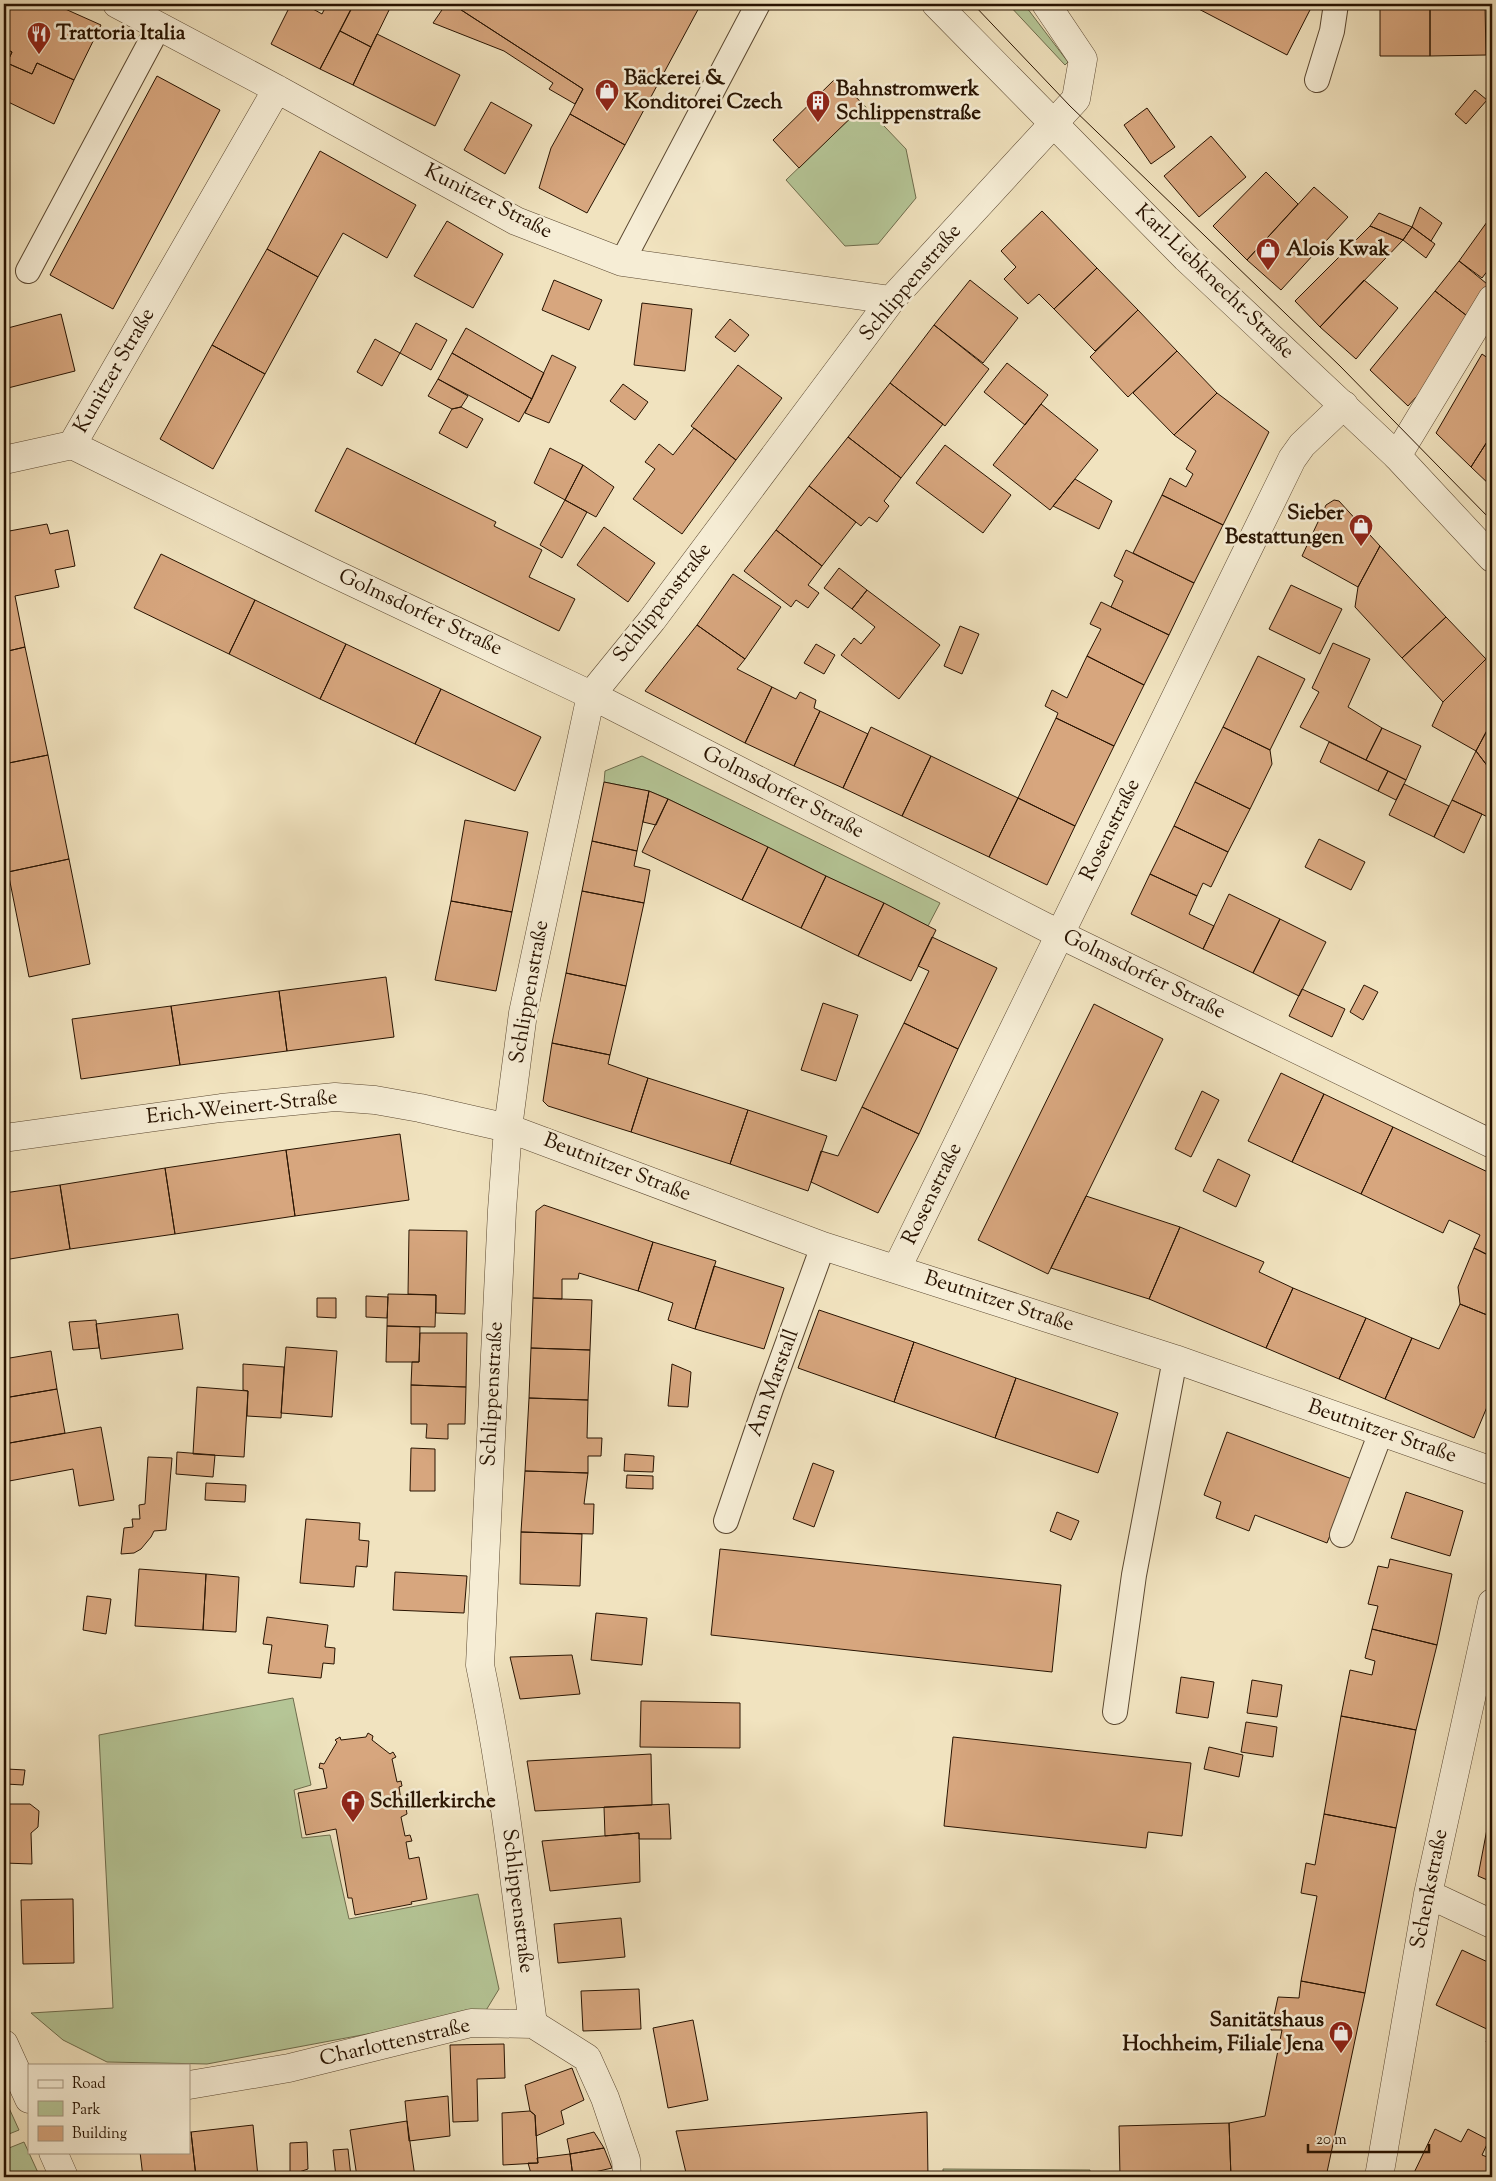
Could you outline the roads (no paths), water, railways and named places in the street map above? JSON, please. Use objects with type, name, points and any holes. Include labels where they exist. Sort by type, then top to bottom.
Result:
[{"type":"street","name":"Kunitzer Straße","points":[[117,4],[277,89],[516,221],[622,262],[891,300]]},
{"type":"street","name":"Karl-Liebknecht-Straße","points":[[936,4],[1186,258],[1397,456],[1492,558]]},
{"type":"street","name":"Schlippenstraße","points":[[533,2024],[501,1780],[480,1665],[508,1128],[523,1012],[591,695],[652,620],[891,300],[1076,98],[1083,58],[1046,4]]},
{"type":"street","name":"Kunitzer Straße","points":[[72,445],[277,89]]},
{"type":"street","points":[[1397,456],[1492,299]]},
{"type":"street","name":"Rosenstraße","points":[[897,1268],[1292,459],[1302,445],[1344,406]]},
{"type":"street","points":[[4,460],[72,445]]},
{"type":"street","name":"Golmsdorfer Straße","points":[[72,445],[329,571],[591,695],[1060,934],[1492,1144]]},
{"type":"street","name":"Erich-Weinert-Straße","points":[[4,1138],[221,1108],[335,1097],[402,1105],[508,1128]]},
{"type":"street","name":"Beutnitzer Straße","points":[[508,1128],[824,1246],[897,1268],[1175,1360],[1492,1471]]},
{"type":"street","name":"Schenkstraße","points":[[1380,2177],[1428,1894],[1492,1603]]},
{"type":"street","points":[[1428,1894],[1492,1924]]},
{"type":"street","name":"Charlottenstraße","points":[[190,2085],[289,2068],[471,2023],[533,2024]]},
{"type":"street","points":[[533,2024],[587,2058],[605,2098],[626,2160],[627,2177]]},
{"type":"street","points":[[4,2044],[28,2096]]},
{"type":"street","points":[[54,2154],[64,2177]]},
{"type":"lane","points":[[622,262],[758,4]]},
{"type":"lane","points":[[1317,80],[1332,30],[1336,4]]},
{"type":"lane","points":[[28,271],[159,26]]},
{"type":"lane","name":"Am Marstall","points":[[726,1521],[771,1389],[824,1246]]},
{"type":"lane","points":[[1115,1712],[1134,1575],[1175,1360]]},
{"type":"lane","points":[[1342,1535],[1381,1432]]},
{"type":"tram line","points":[[973,4],[1070,106],[1340,366],[1492,521]]},
{"type":"place","name":"Trattoria Italia","points":[[39,55]]},
{"type":"place","name":"Bäckerei & Konditorei Czech","points":[[607,112]]},
{"type":"place","name":"Bahnstromwerk Schlippenstraße","points":[[818,123]]},
{"type":"place","name":"Alois Kwak","points":[[1268,271]]},
{"type":"place","name":"Sieber Bestattungen","points":[[1361,547]]},
{"type":"place","name":"Schillerkirche","points":[[353,1823]]},
{"type":"place","name":"Sanitätshaus Hochheim, Filiale Jena","points":[[1341,2054]]}]
